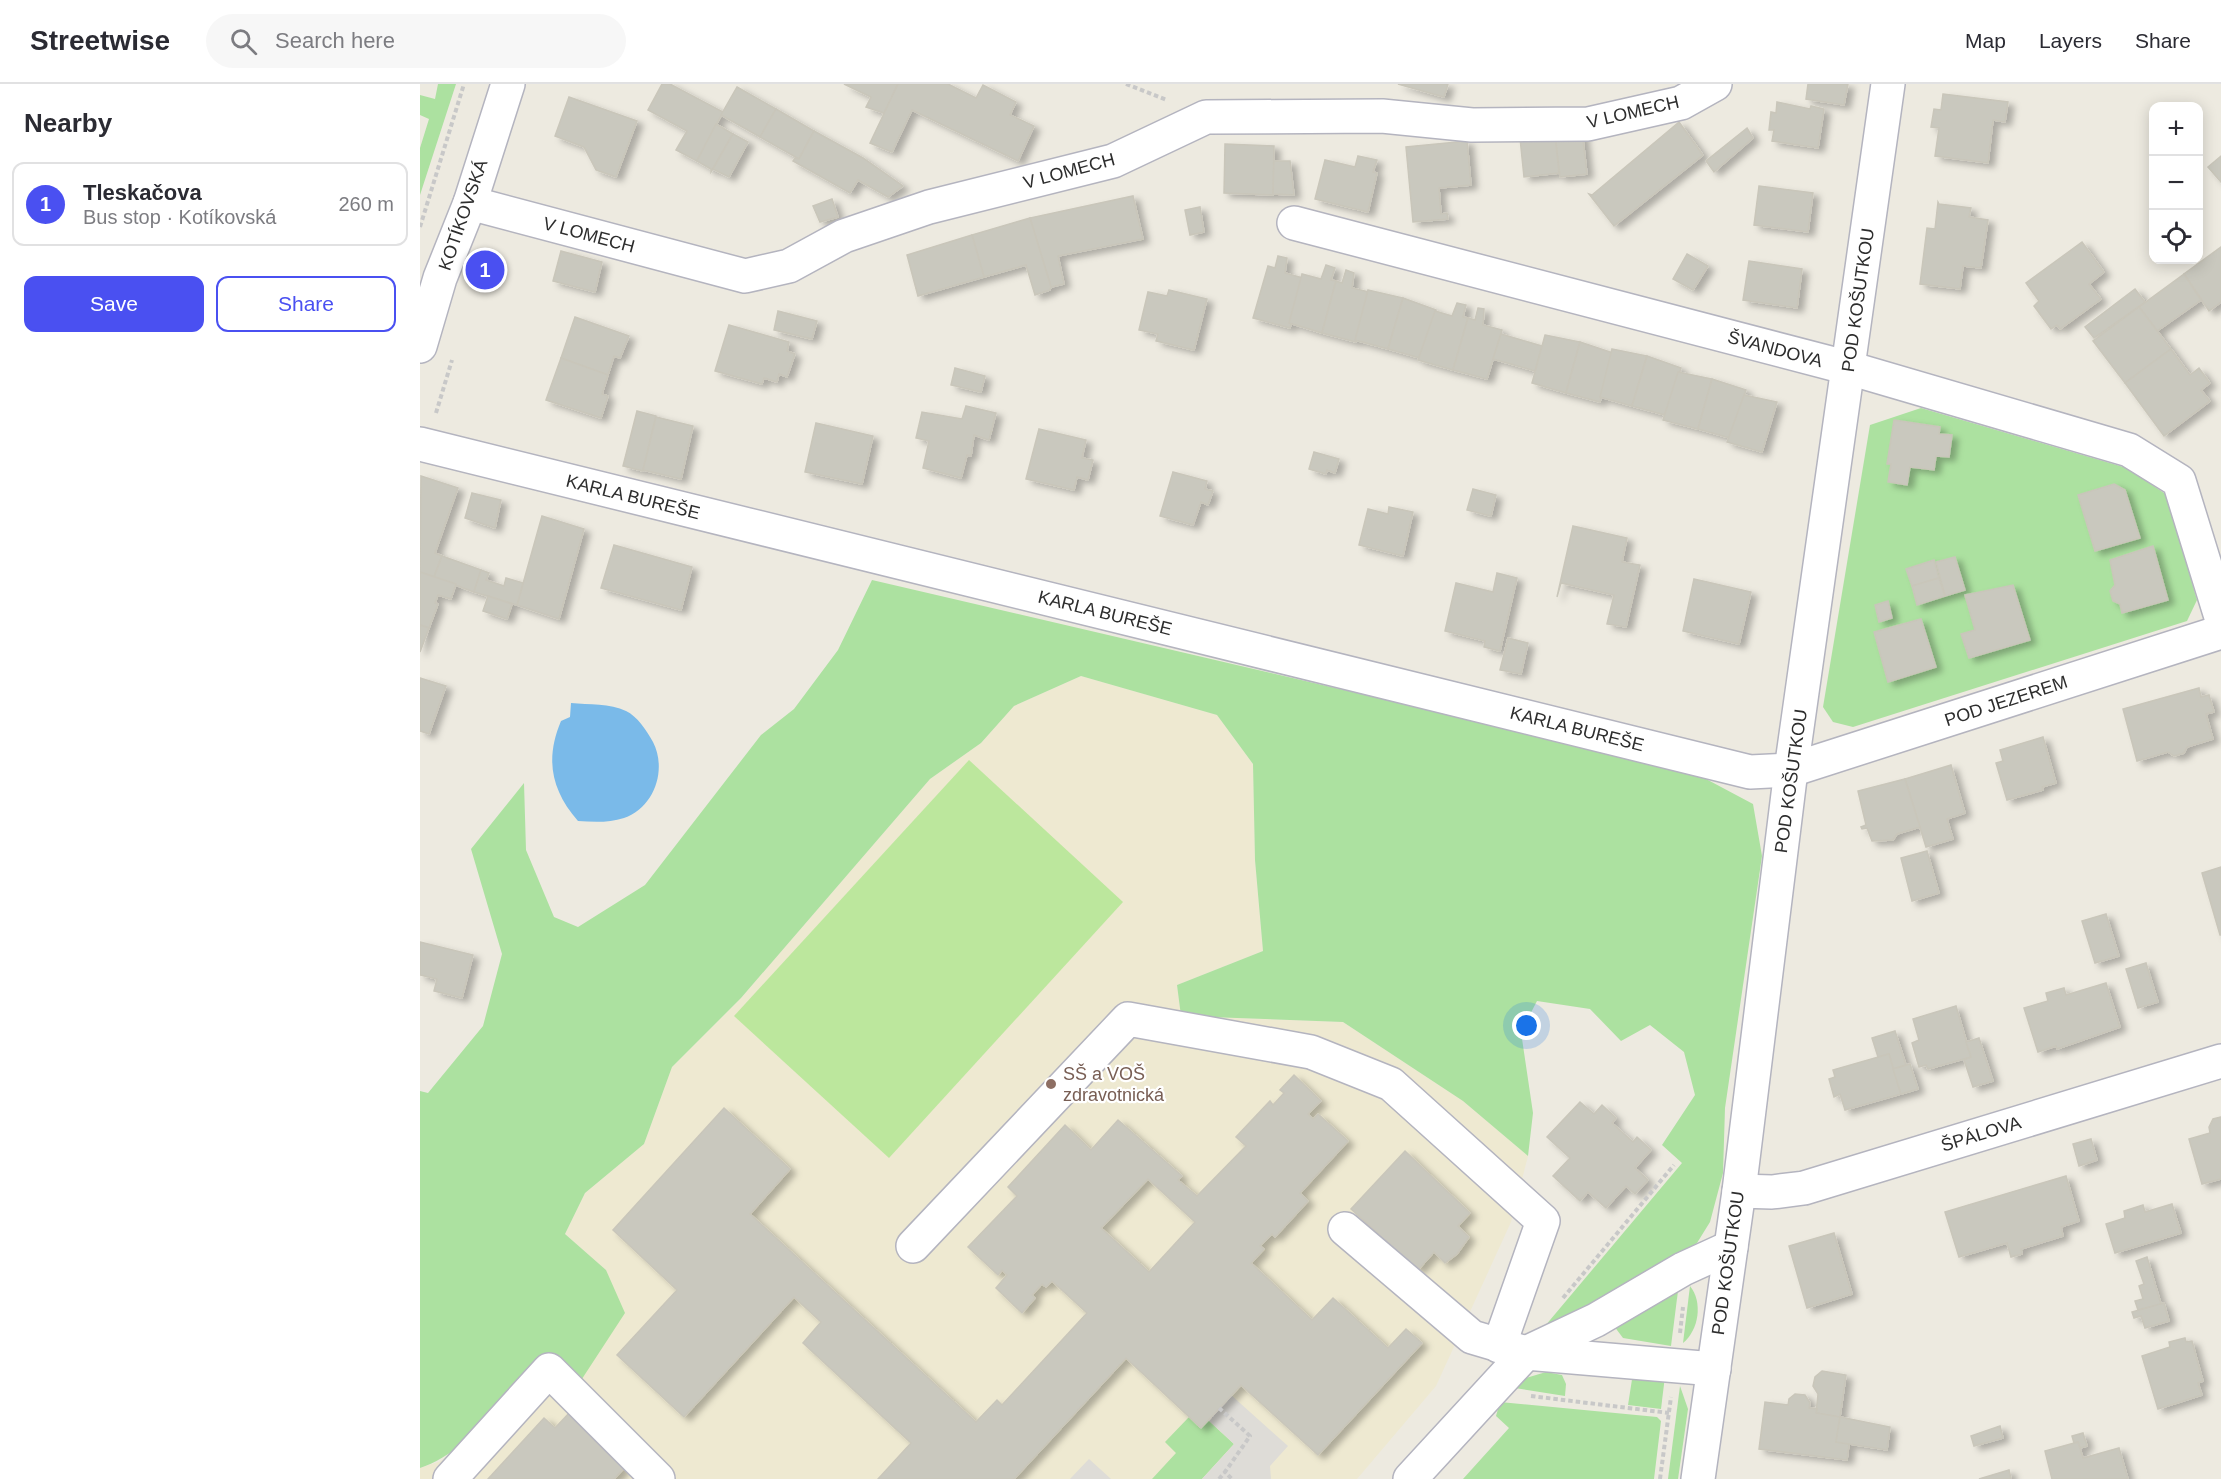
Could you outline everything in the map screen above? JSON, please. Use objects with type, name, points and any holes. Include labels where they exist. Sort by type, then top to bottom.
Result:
[{"type":"street","name":"KOTÍKOVSKÁ","points":[[420,346],[440,278],[470,203],[508,84]]},
{"type":"street","name":"V LOMECH","points":[[470,203],[745,276],[789,267],[844,236],[929,207],[1113,161],[1206,117],[1382,116],[1472,125],[1588,124],[1681,103],[1715,84]]},
{"type":"street","name":"POD KOŠUTKOU","points":[[1698,1479],[1739,1191],[1791,770],[1888,84]]},
{"type":"street","name":"ŠVANDOVA","points":[[1294,223],[1849,368],[2129,450],[2179,481],[2221,617]]},
{"type":"street","name":"KARLA BUREŠE","points":[[420,444],[1750,772],[1791,770]]},
{"type":"street","name":"POD JEZEREM","points":[[1791,770],[2221,632]]},
{"type":"street","points":[[913,1246],[1128,1019],[1311,1052],[1391,1084],[1543,1221],[1513,1349],[1493,1390],[1410,1479]]},
{"type":"street","name":"ŠPÁLOVA","points":[[1739,1191],[1772,1192],[1804,1188],[2221,1061]]},
{"type":"street","points":[[1345,1229],[1472,1336],[1513,1349],[1714,1369]]},
{"type":"street","points":[[1513,1349],[1596,1320],[1683,1269],[1731,1247]]},
{"type":"street","points":[[450,1479],[549,1370],[658,1479]]},
{"type":"path","points":[[420,227],[464,84]]},
{"type":"path","points":[[1558,1303],[1674,1165]]},
{"type":"path","points":[[1493,1390],[1669,1413]]},
{"type":"path","points":[[1219,1408],[1250,1436],[1219,1479]]},
{"type":"path","points":[[1225,1472],[1232,1479]]},
{"type":"shaded area","name":"SŠ a VOŠ zdravotnická","points":[[1081,676],[1217,715],[1253,764],[1255,860],[1263,951],[1177,985],[1181,1016],[1343,1022],[1463,1101],[1528,1156],[1511,1222],[1436,1386],[1357,1479],[420,1479],[420,1468],[441,1461],[510,1401],[556,1355],[578,1385],[606,1270],[565,1234],[585,1193],[644,1144],[672,1067],[741,998],[930,779],[981,743],[1014,706]]},
{"type":"shaded area","points":[[1231,1395],[1288,1446],[1270,1466],[1271,1479],[1202,1479],[1234,1444],[1208,1420]]},
{"type":"shaded area","points":[[1089,1459],[1111,1479],[1070,1479]]},
{"type":"green space","points":[[438,84],[456,84],[420,195],[420,148],[429,119],[420,115],[420,95],[435,99]]},
{"type":"green space","points":[[1921,408],[2127,468],[2167,495],[2197,600],[2187,621],[1853,727],[1833,722],[1823,707],[1870,425]]},
{"type":"green space","points":[[872,580],[1691,771],[1753,804],[1762,856],[1725,1108],[1723,1173],[1710,1222],[1697,1243],[1563,1323],[1545,1326],[1682,1163],[1662,1145],[1695,1095],[1684,1052],[1650,1025],[1621,1041],[1590,1009],[1537,1001],[1521,1032],[1533,1113],[1528,1156],[1463,1101],[1343,1022],[1181,1016],[1177,985],[1263,951],[1255,860],[1253,764],[1217,715],[1081,676],[1014,706],[981,743],[930,779],[741,998],[672,1067],[644,1144],[585,1193],[565,1234],[606,1270],[625,1313],[578,1385],[556,1355],[474,1435],[438,1460],[420,1468],[420,1091],[428,1093],[483,1026],[502,954],[471,849],[524,783],[526,850],[554,917],[578,927],[645,885],[761,735],[794,709],[838,650]]},
{"type":"green space","points":[[969,760],[1123,902],[889,1158],[734,1016]]},
{"type":"green space","points":[[1679,1283],[1671,1346],[1623,1338],[1614,1326]]},
{"type":"green space","points":[[1690,1286],[1698,1308],[1693,1331],[1683,1343]]},
{"type":"green space","points":[[1546,1372],[1562,1375],[1566,1384],[1565,1396],[1515,1388],[1526,1378]]},
{"type":"green space","points":[[1633,1373],[1665,1376],[1661,1409],[1628,1405]]},
{"type":"green space","points":[[1680,1386],[1688,1409],[1678,1479],[1668,1479]]},
{"type":"green space","points":[[1500,1402],[1657,1417],[1661,1421],[1654,1479],[1463,1479],[1509,1428],[1496,1416]]},
{"type":"green space","points":[[1189,1417],[1200,1428],[1208,1420],[1234,1444],[1202,1479],[1152,1479],[1176,1453],[1165,1442]]},
{"type":"water","points":[[571,703],[620,708],[638,720],[651,738],[657,753],[658,775],[650,796],[635,813],[613,821],[578,821],[562,798],[553,774],[553,748],[561,721],[570,717]]},
{"type":"building","points":[[662,84],[670,84],[723,112],[697,161],[676,150],[687,131],[648,110]]},
{"type":"building","points":[[844,84],[898,84],[884,113],[866,107],[871,97]]},
{"type":"building","points":[[898,84],[948,84],[976,98],[983,85],[1016,102],[1010,115],[1034,126],[1018,161],[912,110],[892,152],[870,143]]},
{"type":"building","points":[[1398,84],[1448,84],[1444,97]]},
{"type":"building","points":[[1808,84],[1848,84],[1844,105],[1806,99]]},
{"type":"building","points":[[737,87],[776,109],[760,137],[721,115]]},
{"type":"building","points":[[1943,94],[2008,102],[2005,122],[1993,120],[1988,163],[1935,156],[1939,128],[1931,127],[1934,109],[1941,110]]},
{"type":"building","points":[[569,97],[637,121],[616,177],[596,170],[584,147],[555,136]]},
{"type":"building","points":[[1777,102],[1810,109],[1811,106],[1824,109],[1818,148],[1772,141],[1774,130],[1769,130],[1771,112],[1776,113]]},
{"type":"building","points":[[776,109],[814,131],[799,159],[760,137]]},
{"type":"building","points":[[1679,122],[1703,155],[1614,226],[1589,194],[1592,195]]},
{"type":"building","points":[[716,124],[733,134],[711,172],[711,169],[697,161]]},
{"type":"building","points":[[1747,128],[1753,138],[1714,172],[1706,161]]},
{"type":"building","points":[[1582,130],[1587,174],[1560,177],[1555,135]]},
{"type":"building","points":[[814,131],[863,158],[903,186],[888,197],[858,180],[850,193],[793,161],[795,158],[799,159]]},
{"type":"building","points":[[733,134],[748,142],[729,177],[713,169]]},
{"type":"building","points":[[1555,135],[1559,173],[1524,177],[1520,138]]},
{"type":"building","points":[[1467,141],[1471,185],[1439,188],[1441,214],[1447,213],[1448,219],[1413,222],[1406,147]]},
{"type":"building","points":[[1225,144],[1274,146],[1273,195],[1224,193]]},
{"type":"building","points":[[1358,156],[1377,160],[1373,172],[1377,173],[1368,212],[1315,199],[1325,160],[1355,167]]},
{"type":"building","points":[[2221,156],[2221,182],[2208,167]]},
{"type":"building","points":[[1274,161],[1290,161],[1294,195],[1273,194]]},
{"type":"building","points":[[1759,186],[1813,193],[1808,232],[1754,225]]},
{"type":"building","points":[[1133,196],[1143,239],[1058,256],[1064,284],[1051,287],[1030,218]]},
{"type":"building","points":[[832,199],[838,217],[820,222],[813,206]]},
{"type":"building","points":[[1938,202],[1971,208],[1969,217],[1988,220],[1981,268],[1963,266],[1960,289],[1920,284],[1927,228],[1935,229]]},
{"type":"building","points":[[1200,207],[1204,232],[1190,235],[1185,210]]},
{"type":"building","points":[[1030,218],[1051,287],[1050,290],[1035,295],[1026,265],[984,277],[972,235]]},
{"type":"building","points":[[972,235],[984,277],[918,296],[907,255]]},
{"type":"building","points":[[2082,242],[2104,272],[2089,284],[2101,299],[2060,329],[2057,325],[2051,329],[2034,306],[2039,301],[2026,283]]},
{"type":"building","points":[[2221,247],[2221,302],[2209,311],[2184,274],[2198,264],[2203,264],[2203,260]]},
{"type":"building","points":[[561,251],[602,262],[595,292],[553,281]]},
{"type":"building","points":[[1687,254],[1708,266],[1693,290],[1673,279]]},
{"type":"building","points":[[1278,256],[1287,258],[1285,273],[1303,278],[1290,328],[1253,318],[1268,266],[1275,268]]},
{"type":"building","points":[[1749,261],[1802,269],[1797,308],[1743,300]]},
{"type":"building","points":[[1326,265],[1335,268],[1331,280],[1336,281],[1322,333],[1289,323],[1302,274],[1321,279]]},
{"type":"building","points":[[1346,270],[1354,273],[1352,288],[1369,292],[1356,342],[1322,333],[1336,281],[1342,283]]},
{"type":"building","points":[[2184,274],[2201,300],[2157,331],[2139,307]]},
{"type":"building","points":[[2135,289],[2145,302],[2094,338],[2085,327]]},
{"type":"building","points":[[1169,290],[1207,299],[1194,350],[1156,341],[1158,334],[1139,330],[1148,292],[1167,296]]},
{"type":"building","points":[[1368,290],[1403,298],[1388,349],[1355,340]]},
{"type":"building","points":[[1403,298],[1436,310],[1420,358],[1388,349]]},
{"type":"building","points":[[1457,303],[1466,305],[1463,317],[1468,318],[1453,370],[1418,360],[1435,311],[1452,316]]},
{"type":"building","points":[[2139,307],[2171,349],[2125,383],[2093,341]]},
{"type":"building","points":[[1478,308],[1484,309],[1483,325],[1502,330],[1487,379],[1453,370],[1468,318],[1475,320]]},
{"type":"building","points":[[778,311],[817,321],[812,339],[774,330]]},
{"type":"building","points":[[575,317],[629,336],[620,358],[614,356],[608,375],[561,358]]},
{"type":"building","points":[[729,325],[789,342],[787,351],[795,354],[787,377],[779,374],[777,382],[764,378],[762,384],[715,371]]},
{"type":"building","points":[[1501,334],[1542,346],[1535,371],[1493,359]]},
{"type":"building","points":[[1545,335],[1580,342],[1566,393],[1532,383]]},
{"type":"building","points":[[1580,342],[1613,353],[1600,402],[1566,393]]},
{"type":"building","points":[[1612,349],[1647,356],[1632,406],[1600,397]]},
{"type":"building","points":[[2171,349],[2190,375],[2199,368],[2210,383],[2201,390],[2210,401],[2164,436],[2125,383]]},
{"type":"building","points":[[1647,356],[1681,368],[1665,415],[1632,406]]},
{"type":"building","points":[[561,358],[608,375],[602,394],[608,396],[601,418],[546,400]]},
{"type":"building","points":[[955,368],[985,376],[981,392],[951,385]]},
{"type":"building","points":[[1678,372],[1712,379],[1698,429],[1663,420]]},
{"type":"building","points":[[1712,379],[1746,390],[1730,438],[1698,429]]},
{"type":"building","points":[[1744,395],[1777,402],[1762,452],[1727,442]]},
{"type":"building","points":[[966,406],[996,413],[989,440],[974,435],[971,456],[967,455],[961,478],[923,468],[929,441],[916,438],[922,412],[962,419]]},
{"type":"building","points":[[637,411],[656,416],[643,471],[623,466]]},
{"type":"building","points":[[656,417],[693,426],[681,479],[643,470]]},
{"type":"building","points":[[1894,420],[1940,427],[1939,434],[1952,435],[1949,457],[1936,456],[1934,470],[1910,467],[1907,485],[1888,482],[1891,464],[1887,464]]},
{"type":"building","points":[[816,423],[873,436],[862,484],[805,472]]},
{"type":"building","points":[[1039,429],[1086,440],[1082,458],[1093,460],[1088,480],[1077,477],[1074,490],[1026,479]]},
{"type":"building","points":[[1314,452],[1339,459],[1335,473],[1327,470],[1326,474],[1309,469]]},
{"type":"building","points":[[1173,472],[1207,481],[1205,489],[1213,491],[1208,505],[1201,502],[1193,525],[1160,516]]},
{"type":"building","points":[[421,476],[458,488],[435,553],[442,556],[434,577],[420,572]]},
{"type":"building","points":[[2114,484],[2125,490],[2140,538],[2095,551],[2078,495]]},
{"type":"building","points":[[1473,489],[1496,495],[1491,516],[1467,510]]},
{"type":"building","points":[[472,493],[501,500],[495,528],[465,518]]},
{"type":"building","points":[[1389,507],[1413,512],[1403,556],[1359,545],[1368,509],[1388,514]]},
{"type":"building","points":[[542,516],[584,529],[559,619],[517,605]]},
{"type":"building","points":[[1573,526],[1627,538],[1622,562],[1640,565],[1626,627],[1607,624],[1614,595],[1561,583],[1557,597]]},
{"type":"building","points":[[614,545],[692,567],[681,610],[601,588]]},
{"type":"building","points":[[2153,546],[2168,600],[2122,613],[2120,604],[2113,601],[2110,591],[2115,585],[2110,560]]},
{"type":"building","points":[[442,556],[481,570],[474,592],[434,577]]},
{"type":"building","points":[[1955,557],[1965,590],[1945,596],[1936,562]]},
{"type":"building","points":[[1934,560],[1939,578],[1912,586],[1906,569]]},
{"type":"building","points":[[481,570],[489,573],[486,580],[504,586],[506,578],[523,583],[517,605],[474,592]]},
{"type":"building","points":[[420,572],[456,584],[451,599],[438,595],[435,603],[438,604],[429,628],[420,625]]},
{"type":"building","points":[[1497,573],[1517,578],[1500,651],[1484,647],[1485,641],[1445,631],[1456,583],[1493,592]]},
{"type":"building","points":[[1939,578],[1945,596],[1917,605],[1912,586]]},
{"type":"building","points":[[1694,579],[1751,592],[1739,644],[1683,631]]},
{"type":"building","points":[[2013,585],[2030,640],[1969,658],[1961,634],[1975,630],[1965,595]]},
{"type":"building","points":[[488,596],[512,604],[507,619],[483,611]]},
{"type":"building","points":[[1888,601],[1892,618],[1879,622],[1875,605]]},
{"type":"building","points":[[1921,619],[1936,667],[1888,682],[1874,632]]},
{"type":"building","points":[[420,625],[429,628],[420,652]]},
{"type":"building","points":[[1508,638],[1528,643],[1521,674],[1500,670]]},
{"type":"building","points":[[420,678],[446,686],[429,734],[420,731]]},
{"type":"building","points":[[2199,688],[2201,697],[2209,695],[2214,712],[2206,714],[2213,739],[2187,747],[2184,753],[2174,756],[2168,752],[2137,761],[2123,709]]},
{"type":"building","points":[[2043,737],[2056,783],[2042,787],[2043,790],[2007,800],[1996,763],[2003,761],[2000,750]]},
{"type":"building","points":[[1951,765],[1965,813],[1947,819],[1953,839],[1926,847],[1905,779]]},
{"type":"building","points":[[1905,779],[1920,827],[1897,834],[1893,840],[1872,841],[1867,828],[1862,829],[1861,827],[1866,825],[1858,791]]},
{"type":"building","points":[[1927,851],[1939,893],[1912,901],[1901,858]]},
{"type":"building","points":[[2221,867],[2221,935],[2220,935],[2202,873]]},
{"type":"building","points":[[2106,914],[2119,956],[2095,963],[2082,921]]},
{"type":"building","points":[[420,942],[473,955],[462,998],[434,991],[437,979],[420,975]]},
{"type":"building","points":[[2146,963],[2158,1002],[2138,1008],[2126,969]]},
{"type":"building","points":[[2106,983],[2120,1027],[2057,1049],[2056,1046],[2038,1052],[2024,1008],[2048,1001],[2046,993],[2064,988],[2066,995]]},
{"type":"building","points":[[1956,1006],[1971,1057],[1928,1069],[1926,1065],[1919,1067],[1912,1043],[1919,1040],[1913,1019]]},
{"type":"building","points":[[1895,1031],[1906,1065],[1893,1069],[1889,1054],[1878,1057],[1872,1038]]},
{"type":"building","points":[[1979,1038],[1993,1081],[1973,1087],[1964,1060],[1971,1057],[1966,1042]]},
{"type":"building","points":[[1889,1054],[1901,1094],[1845,1110],[1840,1094],[1834,1097],[1829,1079],[1835,1077],[1833,1070]]},
{"type":"building","points":[[1910,1064],[1918,1089],[1901,1094],[1893,1069]]},
{"type":"building","name":"SŠ a VOŠ zdravotnická","points":[[1294,1075],[1321,1101],[1308,1114],[1313,1119],[1318,1114],[1348,1141],[1300,1193],[1308,1201],[1275,1237],[1272,1234],[1260,1246],[1264,1249],[1251,1263],[1312,1320],[1333,1298],[1388,1348],[1406,1329],[1422,1343],[1318,1455],[1241,1385],[1201,1428],[1126,1358],[1014,1479],[878,1479],[911,1443],[803,1343],[821,1322],[794,1297],[684,1417],[617,1355],[677,1290],[613,1230],[724,1108],[790,1169],[750,1214],[976,1422],[997,1400],[1002,1405],[1087,1313],[1052,1281],[1046,1287],[1042,1284],[1032,1295],[1035,1298],[1022,1313],[996,1288],[1007,1275],[1002,1270],[998,1275],[968,1247],[1017,1196],[1008,1187],[1065,1125],[1091,1150],[1118,1120],[1182,1176],[1178,1180],[1197,1196],[1246,1146],[1236,1137],[1270,1101],[1273,1105],[1284,1093],[1280,1090]],"holes":[[[1148,1179],[1195,1222],[1149,1272],[1101,1228]]]},
{"type":"building","points":[[1580,1102],[1594,1114],[1602,1105],[1616,1118],[1612,1123],[1633,1142],[1637,1137],[1651,1150],[1635,1168],[1648,1180],[1635,1194],[1626,1186],[1606,1208],[1588,1192],[1580,1201],[1553,1176],[1570,1158],[1547,1137]]},
{"type":"building","points":[[2221,1117],[2221,1179],[2202,1184],[2189,1139],[2210,1133],[2209,1127],[2213,1119]]},
{"type":"building","points":[[2091,1139],[2097,1160],[2079,1166],[2073,1144]]},
{"type":"building","points":[[1405,1151],[1470,1213],[1458,1226],[1469,1237],[1457,1254],[1445,1263],[1434,1252],[1418,1270],[1351,1209]]},
{"type":"building","points":[[2066,1176],[2079,1221],[2061,1227],[2063,1236],[2021,1249],[2022,1254],[2011,1257],[2007,1243],[1959,1257],[1945,1212]]},
{"type":"building","points":[[2172,1204],[2181,1233],[2115,1253],[2106,1224],[2125,1218],[2124,1211],[2143,1205],[2145,1212]]},
{"type":"building","points":[[1834,1233],[1852,1294],[1807,1308],[1789,1246]]},
{"type":"building","points":[[2147,1257],[2161,1304],[2138,1310],[2135,1301],[2143,1299],[2139,1286],[2144,1284],[2136,1261]]},
{"type":"building","points":[[2164,1303],[2169,1321],[2145,1328],[2141,1316],[2134,1318],[2132,1312]]},
{"type":"building","points":[[2185,1338],[2186,1342],[2192,1341],[2203,1381],[2198,1383],[2202,1395],[2158,1409],[2142,1356],[2170,1347],[2169,1342]]},
{"type":"building","points":[[1822,1371],[1846,1375],[1840,1417],[1816,1413],[1818,1394],[1813,1386],[1815,1377]]},
{"type":"building","points":[[1795,1394],[1805,1395],[1810,1403],[1809,1408],[1817,1409],[1816,1413],[1840,1417],[1836,1442],[1849,1444],[1847,1460],[1759,1449],[1765,1402],[1788,1405],[1789,1399]]},
{"type":"building","points":[[571,1411],[598,1436],[594,1440],[624,1468],[614,1479],[488,1479],[544,1418],[555,1428]]},
{"type":"building","points":[[1840,1417],[1890,1427],[1887,1450],[1836,1442]]},
{"type":"building","points":[[2000,1426],[2003,1438],[1974,1446],[1971,1436]]},
{"type":"building","points":[[2083,1433],[2087,1446],[2080,1448],[2078,1442],[2074,1443],[2072,1436]]},
{"type":"building","points":[[2078,1442],[2083,1458],[2119,1448],[2128,1479],[2052,1479],[2045,1451]]},
{"type":"building","points":[[2009,1470],[2011,1479],[1979,1479]]},
{"type":"place","name":"Tleskačova","points":[[485,270]]},
{"type":"place","name":"SŠ a VOŠ zdravotnická","points":[[1051,1084]]}]
